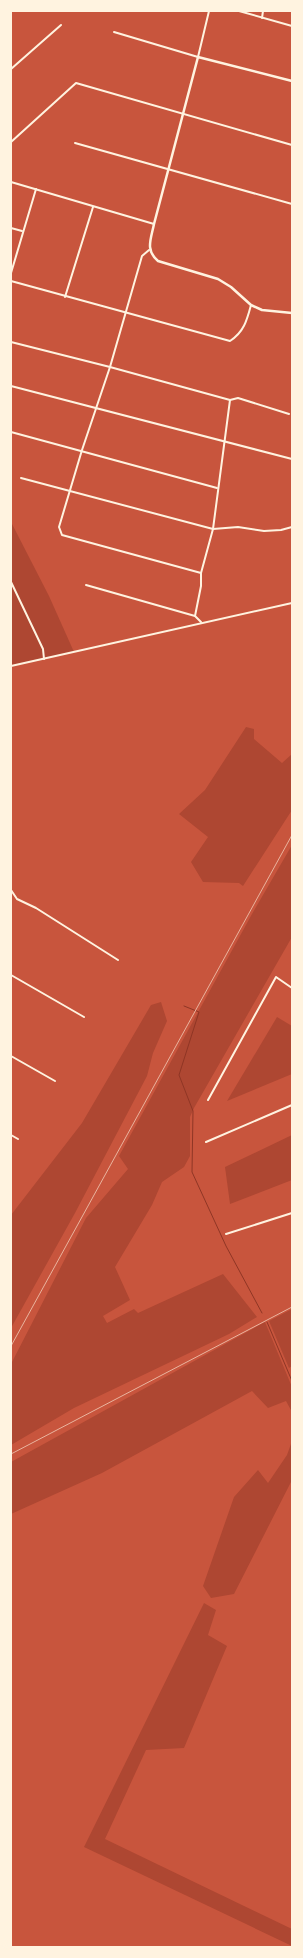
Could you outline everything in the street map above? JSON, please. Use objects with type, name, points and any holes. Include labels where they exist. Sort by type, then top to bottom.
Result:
[{"type":"main road","points":[[292,81],[198,57],[154,224],[149,250],[158,260],[218,279],[231,287],[251,305],[262,310],[292,313]]},
{"type":"street","points":[[114,32],[198,57],[209,11]]},
{"type":"street","points":[[238,11],[292,26]]},
{"type":"street","points":[[262,18],[263,11]]},
{"type":"street","points":[[11,69],[61,24]]},
{"type":"street","points":[[11,142],[76,83],[183,112],[292,145]]},
{"type":"street","points":[[75,143],[169,168],[292,204]]},
{"type":"street","points":[[11,182],[154,224]]},
{"type":"street","points":[[11,273],[22,230],[36,189]]},
{"type":"street","points":[[65,297],[93,207]]},
{"type":"street","points":[[11,228],[22,230]]},
{"type":"street","points":[[149,250],[142,256],[110,367],[82,450],[59,527],[62,535],[201,572]]},
{"type":"street","points":[[11,281],[230,341],[238,336],[246,324],[251,305]]},
{"type":"street","points":[[11,342],[230,400],[238,398],[289,414]]},
{"type":"street","points":[[11,386],[292,459]]},
{"type":"street","points":[[196,616],[201,586],[201,572],[213,529],[217,488],[230,400]]},
{"type":"street","points":[[11,432],[82,450],[217,488]]},
{"type":"street","points":[[21,478],[213,529],[238,527],[264,531],[281,530],[292,527]]},
{"type":"street","points":[[11,582],[43,649],[44,659]]},
{"type":"street","points":[[86,585],[196,616],[201,622]]},
{"type":"street","points":[[11,666],[201,622],[292,603]]},
{"type":"street","points":[[11,890],[17,899],[36,908],[118,960]]},
{"type":"street","points":[[11,975],[84,1017]]},
{"type":"street","points":[[208,1100],[276,977],[292,988]]},
{"type":"street","points":[[11,1056],[55,1081]]},
{"type":"street","points":[[206,1142],[292,1105]]},
{"type":"street","points":[[11,1135],[18,1139]]},
{"type":"street","points":[[226,1234],[292,1212]]},
{"type":"shaded area","points":[[11,522],[49,596],[74,652],[11,666]]},
{"type":"shaded area","points":[[246,727],[254,729],[254,739],[282,763],[292,754],[292,810],[243,886],[239,883],[203,882],[191,862],[208,837],[179,814],[205,790]]},
{"type":"shaded area","points":[[292,845],[292,937],[194,1108],[190,1117],[190,1156],[184,1167],[162,1182],[152,1205],[115,1267],[130,1300],[103,1316],[107,1323],[134,1309],[138,1313],[223,1274],[257,1317],[229,1334],[74,1408],[11,1445],[11,1364],[86,1218],[128,1169],[119,1156],[252,914]]},
{"type":"shaded area","points":[[161,1002],[167,1021],[153,1053],[147,1076],[75,1213],[11,1328],[11,1215],[82,1123],[151,1005]]},
{"type":"shaded area","points":[[277,1017],[292,1026],[292,1074],[227,1101]]},
{"type":"shaded area","points":[[292,1135],[292,1180],[230,1204],[225,1167]]},
{"type":"shaded area","points":[[292,1309],[292,1366],[289,1368],[269,1321]]},
{"type":"shaded area","points":[[265,1322],[292,1387],[292,1412],[286,1401],[268,1408],[252,1391],[102,1473],[11,1514],[11,1462]]},
{"type":"shaded area","points":[[292,1441],[292,1480],[234,1594],[211,1598],[203,1586],[234,1497],[258,1470],[268,1483],[287,1455]]},
{"type":"shaded area","points":[[204,1603],[216,1610],[208,1635],[227,1646],[184,1748],[146,1750],[105,1839],[292,1929],[292,1946],[84,1847]]},
{"type":"waterway","points":[[184,1006],[199,1012],[179,1075],[193,1111],[192,1172],[226,1246],[262,1313]]},
{"type":"waterway","points":[[267,1322],[292,1381]]},
{"type":"railway","points":[[11,1346],[292,835]]},
{"type":"railway","points":[[11,1454],[292,1307]]}]
